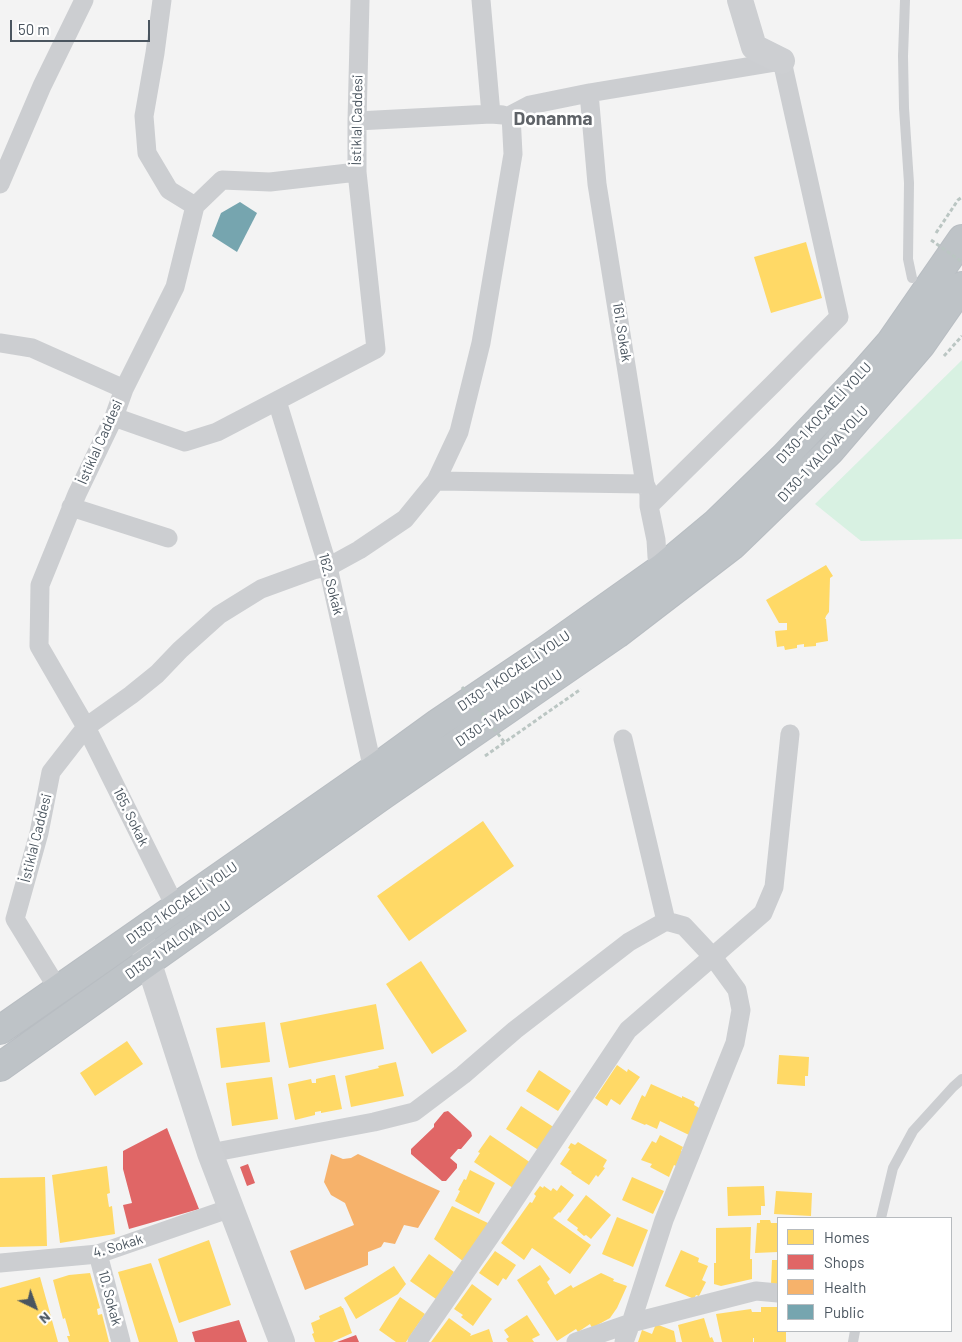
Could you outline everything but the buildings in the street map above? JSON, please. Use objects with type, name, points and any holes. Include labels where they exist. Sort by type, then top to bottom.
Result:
[{"type":"highway","name":"D130-1 KOCAELİ YOLU","points":[[0,1030],[662,568],[716,523],[784,457],[861,376],[890,343],[962,239]]},
{"type":"highway","name":"D130-1 YALOVA YOLU","points":[[0,1067],[383,795],[617,634],[733,546],[830,451],[921,345],[962,286]]},
{"type":"main road","points":[[740,0],[754,46],[782,61]]},
{"type":"main road","points":[[748,0],[765,50],[782,61]]},
{"type":"main road","points":[[140,933],[210,1153],[282,1342]]},
{"type":"street","points":[[0,184],[42,86],[84,0]]},
{"type":"street","points":[[162,0],[144,116],[147,153],[169,190],[195,206]]},
{"type":"street","name":"İstiklal Caddesi","points":[[58,989],[8,916],[39,834],[51,772],[86,727],[39,646],[40,585],[77,494],[114,417],[124,389],[175,287],[195,206],[222,180],[270,182],[357,172],[356,121],[360,0]]},
{"type":"street","points":[[481,0],[491,114]]},
{"type":"street","points":[[356,121],[491,114],[511,115],[530,105],[589,93],[782,61],[839,316],[649,506]]},
{"type":"street","name":"161. Sokak","points":[[589,93],[598,184],[645,484],[649,493],[649,506],[656,540],[656,557],[662,568]]},
{"type":"street","points":[[86,727],[157,674],[180,650],[219,615],[262,589],[313,570],[328,568],[358,550],[405,519],[436,481],[459,432],[481,343],[512,154],[511,115]]},
{"type":"street","points":[[114,417],[185,442],[217,432],[376,349],[357,172]]},
{"type":"street","points":[[0,343],[32,348],[124,389]]},
{"type":"street","name":"162. Sokak","points":[[277,401],[328,568],[373,770]]},
{"type":"street","points":[[436,481],[645,484]]},
{"type":"street","points":[[72,507],[168,538]]},
{"type":"street","name":"165. Sokak","points":[[86,727],[176,908]]},
{"type":"street","points":[[417,1342],[628,1030],[763,913],[774,887],[790,734]]},
{"type":"street","points":[[623,740],[666,921]]},
{"type":"street","points":[[210,1153],[374,1122],[414,1112],[463,1075],[515,1030],[630,942],[666,921],[684,926],[713,958],[736,990],[741,1010],[735,1043],[664,1220],[624,1342]]},
{"type":"street","name":"4. Sokak","points":[[0,1263],[98,1254],[231,1208]]},
{"type":"street","name":"10. Sokak","points":[[98,1254],[121,1342]]},
{"type":"street","points":[[576,1342],[631,1323],[756,1292],[777,1293]]},
{"type":"lane","points":[[905,0],[904,108],[909,183],[908,259],[912,278]]},
{"type":"lane","points":[[881,1217],[893,1168],[913,1131],[962,1079]]},
{"type":"path","points":[[962,197],[931,240],[962,262]]},
{"type":"path","points":[[462,687],[505,743],[486,756]]},
{"type":"green space","points":[[962,360],[962,539],[861,541],[815,504]]},
{"type":"district","name":"Donanma","points":[[553,119]]}]
